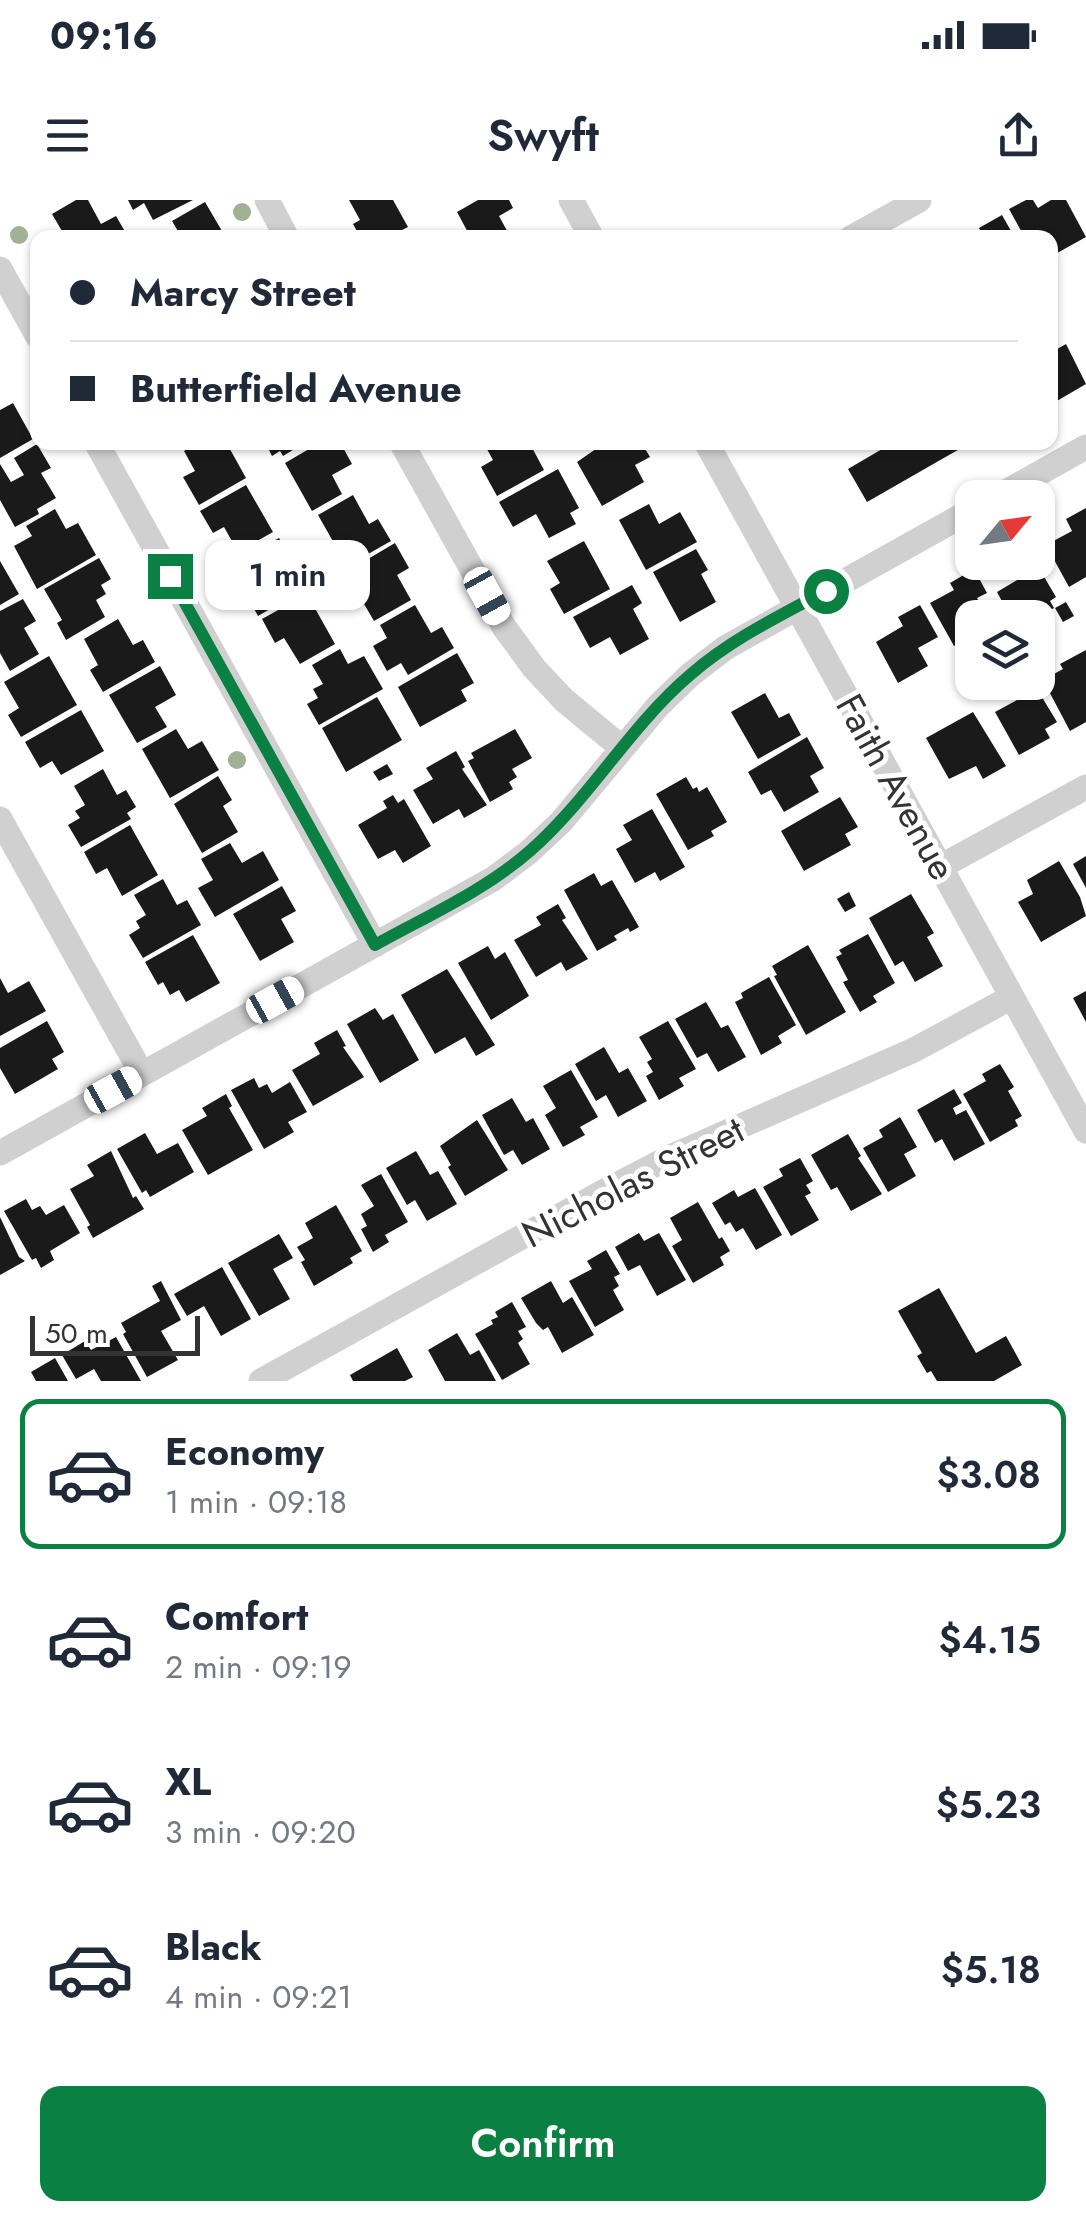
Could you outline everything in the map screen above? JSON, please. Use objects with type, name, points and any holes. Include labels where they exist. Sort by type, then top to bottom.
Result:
[{"type":"street","points":[[266,200],[283,230]]},
{"type":"street","points":[[571,200],[588,230]]},
{"type":"street","points":[[865,230],[919,200]]},
{"type":"street","points":[[0,269],[30,323]]},
{"type":"street","points":[[1027,480],[1086,447]]},
{"type":"street","points":[[100,450],[375,945]]},
{"type":"street","points":[[406,450],[504,627],[564,700],[622,748]]},
{"type":"street","name":"Faith Avenue","points":[[710,450],[1085,1128]]},
{"type":"street","points":[[0,1152],[493,879],[561,822],[690,675],[725,648],[955,519]]},
{"type":"street","points":[[940,868],[1086,787]]},
{"type":"street","points":[[0,819],[142,1074]]},
{"type":"street","name":"Nicholas Street","points":[[266,1380],[620,1183],[914,1050],[1012,998]]},
{"type":"building","points":[[76,200],[88,200],[101,224],[116,216],[124,230],[61,230],[52,214]]},
{"type":"building","points":[[128,200],[193,200],[153,220],[144,203],[133,210]]},
{"type":"building","points":[[349,200],[393,200],[408,227],[356,230],[353,224],[360,220]]},
{"type":"building","points":[[478,200],[509,200],[513,208],[499,216],[507,230],[467,230],[457,212]]},
{"type":"building","points":[[1026,200],[1033,200],[1038,208],[1051,200],[1066,200],[1086,237],[1058,253],[1058,230],[1021,230],[1009,209]]},
{"type":"building","points":[[205,202],[221,230],[177,230],[172,221]]},
{"type":"building","points":[[1002,215],[1010,230],[980,230]]},
{"type":"building","points":[[1066,344],[1086,384],[1058,400],[1058,348]]},
{"type":"building","points":[[13,403],[30,441],[0,458],[0,410]]},
{"type":"building","points":[[30,448],[40,450],[51,468],[41,473],[56,498],[37,509],[39,514],[15,527],[0,500],[0,464],[11,482],[24,475],[14,458]]},
{"type":"building","points":[[230,450],[246,478],[199,505],[183,477],[195,471],[184,451]]},
{"type":"building","points":[[269,450],[293,450],[283,456],[280,451],[272,456]]},
{"type":"building","points":[[307,450],[344,450],[352,464],[332,475],[342,494],[312,511],[285,463]]},
{"type":"building","points":[[487,450],[533,450],[544,470],[497,496],[481,467],[493,460]]},
{"type":"building","points":[[594,450],[646,450],[650,457],[635,465],[644,482],[602,506],[577,462]]},
{"type":"building","points":[[880,450],[958,450],[867,502],[848,469]]},
{"type":"building","points":[[558,469],[579,508],[570,513],[576,524],[549,538],[536,514],[513,527],[499,502]]},
{"type":"building","points":[[246,485],[273,532],[238,552],[224,527],[213,533],[200,511]]},
{"type":"building","points":[[353,495],[369,524],[378,519],[391,541],[347,566],[318,515]]},
{"type":"building","points":[[649,504],[659,524],[680,512],[697,542],[646,570],[619,520]]},
{"type":"building","points":[[1086,508],[1086,577],[1069,587],[1055,561],[1055,540],[1072,531],[1066,519]]},
{"type":"building","points":[[55,509],[66,529],[78,523],[96,555],[37,589],[14,546],[32,536],[26,526]]},
{"type":"building","points":[[279,538],[293,563],[303,557],[312,574],[301,579],[306,588],[258,616],[242,587],[263,575],[251,554]]},
{"type":"building","points":[[584,541],[610,589],[564,614],[550,589],[560,583],[547,561]]},
{"type":"building","points":[[395,543],[409,568],[397,575],[411,600],[374,621],[357,592],[348,597],[342,586],[351,581],[346,572]]},
{"type":"building","points":[[696,549],[708,570],[701,574],[716,602],[680,622],[653,572]]},
{"type":"building","points":[[99,558],[111,579],[101,585],[106,594],[96,600],[105,617],[66,640],[57,623],[62,620],[44,589]]},
{"type":"building","points":[[0,561],[19,594],[0,605]]},
{"type":"building","points":[[980,580],[987,593],[978,600],[955,600],[954,646],[930,603],[954,590],[950,583]]},
{"type":"building","points":[[1017,580],[1046,580],[1056,597],[1001,600],[997,592]]},
{"type":"building","points":[[632,585],[642,603],[633,609],[649,639],[620,655],[610,637],[590,648],[573,617]]},
{"type":"building","points":[[307,594],[335,644],[300,664],[284,638],[275,643],[262,619]]},
{"type":"building","points":[[23,599],[36,621],[24,628],[39,654],[10,671],[0,653],[0,611]]},
{"type":"building","points":[[1066,602],[1074,616],[1063,622],[1055,608]]},
{"type":"building","points":[[415,605],[431,633],[442,627],[454,648],[408,675],[401,663],[387,671],[373,646],[387,638],[380,625]]},
{"type":"building","points":[[920,605],[938,637],[918,648],[928,666],[898,683],[876,642],[903,626],[898,617]]},
{"type":"building","points":[[118,619],[133,645],[143,640],[155,662],[103,692],[90,670],[98,665],[84,639]]},
{"type":"building","points":[[340,649],[348,664],[364,656],[383,689],[319,725],[307,704],[318,698],[313,689],[323,684],[312,665]]},
{"type":"building","points":[[1086,650],[1086,722],[1070,731],[1054,700],[1055,673],[1063,669],[1060,664]]},
{"type":"building","points":[[457,653],[474,683],[461,690],[467,701],[420,727],[398,687]]},
{"type":"building","points":[[49,656],[77,705],[21,737],[8,715],[19,708],[4,682]]},
{"type":"building","points":[[160,666],[176,695],[155,707],[167,727],[137,743],[109,695]]},
{"type":"building","points":[[765,693],[779,718],[789,713],[801,735],[758,759],[731,712]]},
{"type":"building","points":[[377,697],[402,740],[346,772],[322,728]]},
{"type":"building","points":[[1017,700],[1044,700],[1057,722],[1045,729],[1050,738],[1019,755],[995,712]]},
{"type":"building","points":[[81,710],[104,751],[61,775],[52,761],[40,768],[25,742]]},
{"type":"building","points":[[973,712],[1006,766],[983,779],[976,766],[949,779],[926,738]]},
{"type":"building","points":[[176,729],[188,749],[202,741],[219,770],[170,798],[142,749]]},
{"type":"building","points":[[515,729],[532,758],[512,769],[517,777],[509,782],[513,789],[490,802],[468,761],[474,758],[471,753]]},
{"type":"building","points":[[807,737],[824,768],[810,776],[819,792],[784,812],[771,790],[761,795],[748,772]]},
{"type":"building","points":[[456,751],[465,767],[462,769],[487,805],[464,818],[459,809],[433,824],[413,790],[433,779],[426,768]]},
{"type":"building","points":[[387,764],[393,774],[379,781],[373,772]]},
{"type":"building","points":[[103,769],[117,795],[126,790],[136,807],[127,813],[131,819],[81,847],[68,825],[80,818],[75,811],[85,805],[74,786]]},
{"type":"building","points":[[218,776],[232,800],[223,806],[238,832],[202,853],[174,804]]},
{"type":"building","points":[[686,777],[699,792],[707,787],[727,822],[711,831],[714,836],[688,850],[656,794]]},
{"type":"building","points":[[393,795],[398,803],[404,799],[431,846],[403,863],[395,850],[378,859],[358,825],[387,808],[383,801]]},
{"type":"building","points":[[840,797],[858,827],[845,834],[851,845],[804,871],[781,831]]},
{"type":"building","points":[[652,809],[685,867],[660,881],[655,872],[635,883],[616,849],[632,840],[623,825]]},
{"type":"building","points":[[130,825],[158,875],[122,896],[107,868],[96,874],[84,852]]},
{"type":"building","points":[[230,843],[242,863],[263,851],[279,880],[215,917],[198,888],[213,880],[201,859]]},
{"type":"building","points":[[1086,856],[1086,888],[1073,864]]},
{"type":"building","points":[[1059,861],[1086,916],[1041,942],[1018,902],[1033,894],[1027,880]]},
{"type":"building","points":[[594,873],[601,886],[612,880],[639,927],[614,936],[617,940],[597,951],[564,890]]},
{"type":"building","points":[[163,879],[177,905],[187,900],[201,925],[143,958],[129,935],[140,928],[136,921],[146,915],[134,895]]},
{"type":"building","points":[[282,886],[296,911],[281,919],[294,942],[260,961],[233,914]]},
{"type":"building","points":[[849,892],[856,906],[845,912],[837,899]]},
{"type":"building","points":[[911,894],[934,933],[927,937],[943,966],[915,982],[903,961],[895,966],[869,918]]},
{"type":"building","points":[[558,904],[566,918],[562,920],[588,959],[566,971],[561,962],[536,977],[514,940],[541,925],[536,917]]},
{"type":"building","points":[[868,934],[895,983],[873,996],[877,1002],[860,1012],[843,982],[848,980],[836,957],[842,954],[839,950]]},
{"type":"building","points":[[193,935],[220,983],[186,1002],[179,990],[170,995],[163,982],[158,985],[145,962]]},
{"type":"building","points":[[808,945],[846,1012],[806,1035],[772,966]]},
{"type":"building","points":[[488,946],[495,959],[505,952],[529,996],[491,1020],[458,963]]},
{"type":"building","points":[[447,969],[495,1045],[476,1056],[465,1037],[435,1054],[401,995]]},
{"type":"building","points":[[769,977],[796,1025],[778,1036],[782,1043],[761,1055],[735,1002],[743,998],[741,993]]},
{"type":"building","points":[[0,978],[8,993],[29,981],[46,1011],[0,1036]]},
{"type":"building","points":[[1086,991],[1086,1022],[1073,998]]},
{"type":"building","points":[[706,1002],[721,1028],[728,1025],[746,1057],[718,1072],[707,1053],[697,1058],[675,1019]]},
{"type":"building","points":[[375,1008],[383,1020],[393,1014],[419,1060],[380,1083],[347,1024]]},
{"type":"building","points":[[47,1021],[64,1052],[52,1059],[58,1069],[15,1094],[0,1068],[0,1048]]},
{"type":"building","points":[[668,1021],[696,1069],[679,1078],[684,1086],[659,1100],[646,1076],[653,1072],[647,1062],[652,1059],[639,1037]]},
{"type":"building","points":[[337,1030],[346,1046],[343,1047],[364,1077],[313,1106],[292,1070],[320,1054],[314,1043]]},
{"type":"building","points":[[604,1047],[619,1073],[628,1068],[647,1101],[618,1117],[606,1095],[596,1101],[575,1064]]},
{"type":"building","points":[[1000,1064],[1014,1087],[1008,1091],[1022,1116],[1015,1120],[1018,1126],[990,1142],[963,1094],[986,1081],[982,1074]]},
{"type":"building","points":[[571,1070],[598,1117],[580,1127],[585,1135],[563,1147],[545,1115],[556,1108],[543,1086]]},
{"type":"building","points":[[254,1078],[259,1088],[267,1084],[272,1093],[290,1082],[307,1112],[288,1122],[294,1132],[264,1149],[231,1090]]},
{"type":"building","points":[[954,1089],[962,1103],[953,1108],[956,1115],[966,1110],[985,1144],[954,1161],[942,1139],[935,1143],[917,1110]]},
{"type":"building","points":[[226,1094],[232,1106],[229,1108],[253,1150],[208,1175],[182,1130],[207,1116],[202,1108]]},
{"type":"building","points":[[512,1098],[526,1122],[533,1118],[550,1149],[522,1165],[513,1150],[504,1155],[482,1115]]},
{"type":"building","points":[[900,1117],[917,1147],[904,1154],[916,1176],[888,1192],[863,1148],[883,1137],[879,1130]]},
{"type":"building","points":[[477,1120],[508,1170],[465,1196],[440,1146]]},
{"type":"building","points":[[145,1133],[157,1154],[178,1143],[194,1172],[150,1197],[146,1190],[142,1193],[117,1149]]},
{"type":"building","points":[[848,1134],[861,1156],[858,1158],[882,1194],[851,1211],[837,1187],[831,1190],[811,1155]]},
{"type":"building","points":[[111,1151],[133,1198],[136,1196],[144,1209],[93,1238],[70,1189],[94,1176],[87,1165]]},
{"type":"building","points":[[416,1151],[430,1175],[438,1171],[457,1204],[427,1221],[415,1200],[407,1205],[386,1168]]},
{"type":"building","points":[[800,1158],[813,1181],[806,1185],[811,1193],[805,1196],[819,1220],[791,1236],[763,1187],[783,1176],[779,1169]]},
{"type":"building","points":[[381,1174],[408,1222],[385,1235],[389,1242],[373,1252],[361,1229],[367,1226],[361,1214],[374,1206],[361,1185]]},
{"type":"building","points":[[755,1188],[782,1235],[756,1250],[743,1228],[736,1232],[730,1222],[725,1225],[712,1203],[734,1190],[738,1197]]},
{"type":"building","points":[[26,1199],[32,1210],[40,1206],[46,1215],[64,1205],[80,1233],[50,1251],[54,1260],[41,1268],[36,1258],[32,1260],[4,1211]]},
{"type":"building","points":[[698,1202],[730,1251],[720,1257],[724,1265],[693,1283],[672,1246],[682,1240],[670,1218]]},
{"type":"building","points":[[336,1205],[362,1251],[350,1258],[353,1263],[314,1286],[297,1247],[313,1238],[305,1223]]},
{"type":"building","points":[[0,1217],[19,1257],[25,1261],[0,1275]]},
{"type":"building","points":[[639,1233],[644,1241],[659,1233],[686,1280],[657,1296],[640,1265],[628,1271],[615,1247]]},
{"type":"building","points":[[279,1234],[293,1258],[273,1269],[290,1299],[259,1316],[228,1263]]},
{"type":"building","points":[[606,1250],[620,1274],[614,1277],[619,1286],[613,1290],[624,1310],[595,1327],[569,1281],[592,1269],[587,1261]]},
{"type":"building","points":[[222,1267],[251,1319],[221,1336],[204,1306],[187,1316],[174,1294]]},
{"type":"building","points":[[161,1281],[181,1320],[161,1331],[178,1360],[147,1377],[121,1323],[160,1301],[152,1286]]},
{"type":"building","points":[[551,1281],[563,1303],[572,1297],[594,1335],[562,1353],[548,1327],[543,1330],[536,1323],[521,1298]]},
{"type":"building","points":[[939,1288],[976,1353],[1006,1336],[1022,1365],[994,1381],[937,1381],[931,1371],[927,1373],[917,1356],[922,1353],[898,1311]]},
{"type":"building","points":[[512,1302],[526,1327],[518,1331],[523,1339],[518,1343],[530,1364],[502,1380],[475,1334],[493,1324],[491,1320],[498,1317],[495,1312]]},
{"type":"building","points":[[457,1333],[470,1355],[479,1350],[496,1381],[445,1381],[428,1350]]},
{"type":"building","points":[[116,1337],[141,1381],[101,1381],[94,1369],[76,1379],[62,1355],[85,1341],[91,1350]]},
{"type":"building","points":[[397,1348],[413,1377],[405,1381],[353,1381],[350,1375]]},
{"type":"building","points":[[55,1358],[68,1381],[36,1381],[31,1372]]},
{"type":"route","points":[[170,576],[375,945],[493,879],[529,852],[561,822],[658,706],[690,675],[725,648],[826,591]]}]
